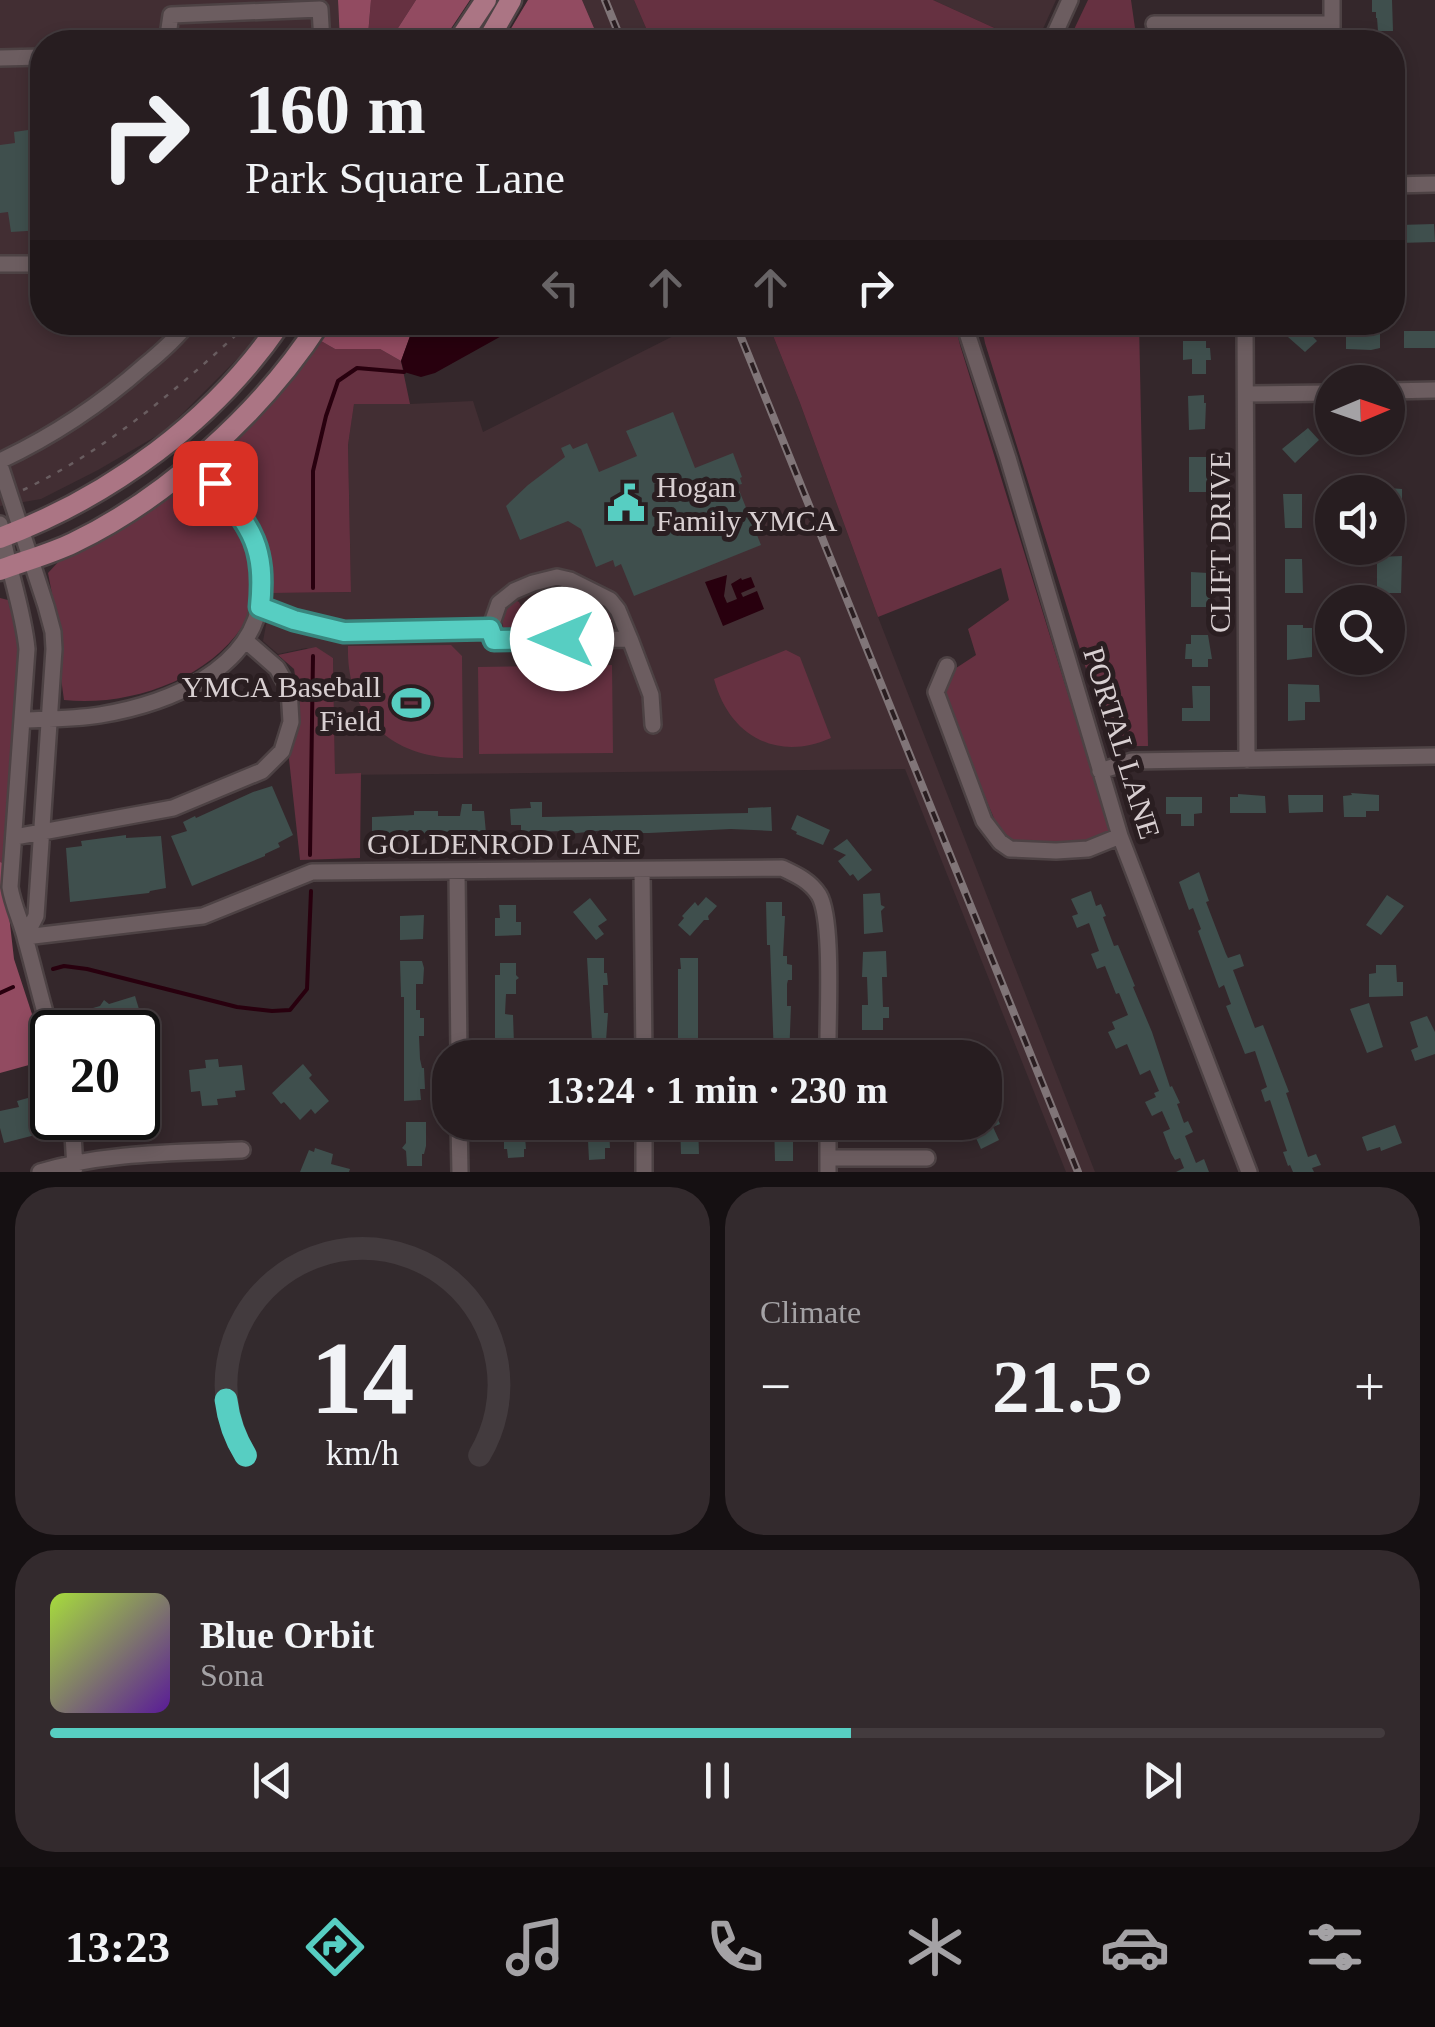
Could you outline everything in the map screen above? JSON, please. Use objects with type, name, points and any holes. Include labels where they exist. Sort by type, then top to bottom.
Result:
[{"type":"main road","points":[[466,30],[486,0]]},
{"type":"main road","points":[[494,30],[511,0]]},
{"type":"main road","points":[[6,533],[76,504],[134,469],[239,376],[271,335]]},
{"type":"main road","points":[[4,568],[73,543],[178,476],[214,447],[265,394],[310,335]]},
{"type":"street","points":[[1056,30],[1070,0]]},
{"type":"street","points":[[1332,0],[1332,30]]},
{"type":"street","points":[[169,30],[172,15],[320,8],[321,30]]},
{"type":"street","points":[[1154,24],[1332,24]]},
{"type":"street","points":[[0,58],[30,57]]},
{"type":"street","points":[[1405,185],[1435,184]]},
{"type":"street","points":[[0,264],[30,264]]},
{"type":"street","points":[[43,1010],[10,887],[27,659],[26,636],[4,568],[6,533],[0,463],[117,390],[177,335]]},
{"type":"street","name":"PORTAL LANE","points":[[968,335],[1120,836],[1250,1172]]},
{"type":"street","name":"CLIFT DRIVE","points":[[1245,335],[1247,760]]},
{"type":"street","points":[[1405,391],[1435,390]]},
{"type":"street","points":[[1246,394],[1315,392]]},
{"type":"street","points":[[23,720],[107,714],[160,699],[202,682],[240,649],[257,622],[262,567],[257,542],[215,483],[211,465],[214,447]]},
{"type":"street","points":[[178,476],[215,483]]},
{"type":"street","points":[[6,533],[31,559],[53,632],[51,719],[36,916],[26,937]]},
{"type":"street","points":[[630,639],[494,640],[490,629],[500,604],[514,590],[533,583],[557,578],[570,580],[610,600],[618,610],[630,639],[652,695],[653,726]]},
{"type":"street","points":[[260,607],[344,632],[490,629]]},
{"type":"street","points":[[15,836],[173,808],[262,771],[282,751],[291,722],[290,690],[277,668],[245,640]]},
{"type":"street","points":[[947,666],[936,692],[984,820],[1000,842],[1010,848],[1056,852],[1088,850],[1120,836]]},
{"type":"street","points":[[1100,771],[1132,761],[1435,756]]},
{"type":"street","name":"GOLDENROD LANE","points":[[26,937],[203,916],[312,872],[767,866],[804,878],[819,896],[827,918],[828,1040]]},
{"type":"street","points":[[642,870],[644,1040]]},
{"type":"street","points":[[458,871],[459,1040]]},
{"type":"street","points":[[73,1140],[75,1167]]},
{"type":"street","points":[[459,1140],[460,1172]]},
{"type":"street","points":[[644,1140],[644,1172]]},
{"type":"street","points":[[40,1172],[168,1153],[242,1150]]},
{"type":"street","points":[[828,1165],[927,1158]]},
{"type":"path","points":[[18,492],[93,452],[142,417],[235,335]]},
{"type":"shaded area","points":[[0,0],[338,0],[339,30],[30,30],[30,335],[260,335],[165,431],[41,499],[0,506]]},
{"type":"shaded area","points":[[338,0],[371,0],[368,30],[339,30]]},
{"type":"shaded area","points":[[371,0],[416,0],[397,30],[368,30]]},
{"type":"shaded area","points":[[416,0],[470,0],[450,30],[397,30]]},
{"type":"shaded area","points":[[528,0],[582,0],[595,30],[510,30]]},
{"type":"shaded area","points":[[582,0],[634,0],[647,30],[595,30]]},
{"type":"shaded area","points":[[634,0],[933,0],[999,30],[647,30]]},
{"type":"shaded area","points":[[933,0],[1056,0],[1042,30],[999,30]]},
{"type":"shaded area","points":[[1088,0],[1131,0],[1135,30],[1074,30]]},
{"type":"shaded area","points":[[325,335],[411,335],[401,361],[380,349],[335,349],[321,341]]},
{"type":"shaded area","points":[[410,335],[503,335],[421,377],[404,372],[401,361]]},
{"type":"shaded area","points":[[675,335],[773,335],[878,617],[1095,1172],[1066,1172],[905,769],[335,775],[333,658],[306,648],[278,654],[263,641],[272,593],[351,592],[348,445],[354,403],[473,401],[483,432]]},
{"type":"shaded area","points":[[773,335],[958,335],[1111,833],[1091,845],[1047,845],[1016,842],[998,828],[942,694],[950,672],[976,655],[968,629],[1009,600],[1001,568],[878,617]]},
{"type":"shaded area","points":[[983,335],[1139,335],[1148,746],[1110,746]]},
{"type":"shaded area","points":[[321,341],[335,349],[380,349],[401,361],[410,404],[354,404],[348,445],[351,592],[272,593],[265,540],[252,513],[225,477],[222,454]]},
{"type":"shaded area","points":[[202,484],[234,521],[251,550],[253,586],[242,627],[208,662],[163,686],[113,699],[64,700],[59,630],[48,573],[59,561],[178,491]]},
{"type":"shaded area","points":[[727,575],[727,603],[737,599],[731,584],[751,577],[755,587],[741,593],[743,597],[757,591],[764,609],[723,626],[705,582]]},
{"type":"shaded area","points":[[548,587],[567,588],[564,601],[594,614],[602,608],[609,611],[612,619],[608,628],[597,630],[596,620],[516,621],[515,632],[504,631],[504,614],[515,600],[523,610],[549,601]]},
{"type":"shaded area","points":[[0,598],[8,600],[19,642],[3,863],[0,862]]},
{"type":"shaded area","name":"YMCA Baseball Field","points":[[451,645],[462,656],[463,758],[438,757],[395,742],[365,713],[349,671],[348,646]]},
{"type":"shaded area","points":[[316,647],[333,658],[335,774],[361,773],[360,858],[300,860],[289,759],[300,704],[294,669],[278,655]]},
{"type":"shaded area","points":[[786,650],[800,657],[831,738],[811,745],[774,745],[743,729],[721,699],[714,679]]},
{"type":"shaded area","points":[[612,665],[613,753],[479,754],[478,667]]},
{"type":"shaded area","points":[[0,862],[14,959],[31,1010],[30,1065],[0,1073]]},
{"type":"building","points":[[1372,0],[1392,0],[1393,30],[1378,30],[1376,12],[1372,12]]},
{"type":"building","points":[[30,130],[30,231],[11,232],[8,212],[0,213],[0,145],[15,143],[14,132]]},
{"type":"building","points":[[1434,224],[1435,242],[1405,243],[1405,225]]},
{"type":"building","points":[[1405,331],[1435,331],[1435,348],[1404,348]]},
{"type":"building","points":[[1286,335],[1311,335],[1317,341],[1305,352]]},
{"type":"building","points":[[1346,335],[1380,335],[1380,348],[1346,349]]},
{"type":"building","points":[[1183,341],[1206,341],[1211,360],[1206,360],[1206,374],[1192,374],[1192,359],[1183,360]]},
{"type":"building","points":[[1204,395],[1205,429],[1189,430],[1188,396]]},
{"type":"building","name":"Hogan Family YMCA","points":[[673,412],[695,468],[733,453],[742,477],[742,484],[737,485],[761,545],[634,596],[621,564],[615,567],[613,560],[596,567],[581,529],[568,521],[520,540],[506,506],[565,457],[561,448],[570,444],[573,449],[587,443],[599,472],[637,456],[626,431]]},
{"type":"building","points":[[1308,428],[1315,436],[1315,444],[1295,463],[1282,449]]},
{"type":"building","points":[[1189,457],[1206,457],[1206,492],[1189,492]]},
{"type":"building","points":[[1283,494],[1302,494],[1302,528],[1285,528]]},
{"type":"building","points":[[1285,559],[1302,559],[1303,593],[1285,593]]},
{"type":"building","points":[[1377,565],[1402,565],[1401,585],[1377,585]]},
{"type":"building","points":[[1191,572],[1208,573],[1208,607],[1191,607]]},
{"type":"building","points":[[1287,625],[1312,628],[1312,657],[1287,660]]},
{"type":"building","points":[[1191,635],[1208,635],[1212,659],[1208,659],[1208,667],[1192,667],[1192,659],[1185,659]]},
{"type":"building","points":[[1288,684],[1319,685],[1320,702],[1305,702],[1305,720],[1288,721]]},
{"type":"building","points":[[1192,686],[1210,686],[1210,721],[1182,721],[1182,708],[1193,708]]},
{"type":"building","points":[[272,786],[293,835],[265,856],[192,886],[171,836],[187,831],[183,822],[195,816]]},
{"type":"building","points":[[1288,795],[1323,795],[1323,812],[1289,813]]},
{"type":"building","points":[[1379,795],[1379,811],[1366,811],[1366,817],[1344,817],[1343,796]]},
{"type":"building","points":[[1265,796],[1266,813],[1230,813],[1230,797]]},
{"type":"building","points":[[1166,797],[1202,797],[1202,813],[1194,814],[1194,826],[1181,826],[1181,814],[1166,814]]},
{"type":"building","points":[[530,802],[542,802],[542,817],[748,813],[748,808],[771,807],[772,831],[521,832],[521,825],[511,825],[510,809],[531,808]]},
{"type":"building","points":[[462,804],[472,804],[472,811],[484,811],[486,833],[372,835],[372,817],[414,815],[414,811],[460,816]]},
{"type":"building","points":[[797,815],[830,830],[823,845],[791,829]]},
{"type":"building","points":[[126,835],[161,836],[166,888],[70,902],[66,848],[82,846],[81,841]]},
{"type":"building","points":[[847,839],[872,870],[858,881],[838,861],[846,855],[833,849]]},
{"type":"building","points":[[1199,872],[1228,958],[1240,954],[1244,966],[1233,970],[1255,1028],[1263,1025],[1308,1157],[1316,1154],[1321,1165],[1312,1168],[1314,1172],[1293,1172],[1288,1166],[1270,1100],[1265,1102],[1261,1090],[1267,1087],[1255,1051],[1245,1054],[1226,1006],[1231,1004],[1224,985],[1219,988],[1193,908],[1189,910],[1179,882]]},
{"type":"building","points":[[1091,891],[1096,906],[1101,904],[1114,946],[1118,945],[1135,986],[1184,1123],[1188,1121],[1193,1132],[1185,1136],[1196,1163],[1204,1159],[1209,1172],[1176,1172],[1184,1168],[1180,1158],[1175,1160],[1163,1132],[1170,1129],[1162,1111],[1152,1116],[1145,1102],[1159,1091],[1150,1070],[1140,1075],[1127,1044],[1116,1049],[1108,1032],[1115,1029],[1112,1022],[1128,1015],[1105,966],[1097,969],[1091,954],[1099,951],[1089,923],[1077,928],[1072,916],[1078,914],[1071,899]]},
{"type":"building","points":[[880,893],[881,905],[885,907],[881,911],[883,932],[864,934],[863,894]]},
{"type":"building","points":[[1387,895],[1404,906],[1381,935],[1366,925]]},
{"type":"building","points":[[706,897],[717,906],[709,920],[704,920],[690,936],[678,925],[695,902],[698,906]]},
{"type":"building","points":[[590,898],[607,920],[598,926],[604,934],[596,940],[573,912]]},
{"type":"building","points":[[766,902],[782,902],[783,956],[792,965],[792,980],[787,984],[790,1040],[773,1040]]},
{"type":"building","points":[[499,905],[516,905],[521,935],[495,936]]},
{"type":"building","points":[[424,915],[423,939],[400,940],[400,916]]},
{"type":"building","points":[[886,951],[883,1007],[889,1007],[889,1018],[883,1018],[883,1030],[862,1030],[862,1005],[868,1005],[867,977],[862,977],[863,952]]},
{"type":"building","points":[[587,958],[604,958],[608,985],[603,985],[604,1013],[608,1013],[606,1040],[592,1040]]},
{"type":"building","points":[[680,958],[698,958],[698,1040],[678,1040]]},
{"type":"building","points":[[400,961],[422,961],[424,968],[423,984],[416,984],[416,1010],[424,1018],[424,1036],[419,1036],[425,1089],[420,1089],[421,1100],[404,1101]]},
{"type":"building","points":[[500,963],[516,963],[516,994],[506,994],[505,1014],[513,1015],[514,1040],[495,1040],[495,975],[500,975]]},
{"type":"building","points":[[1376,965],[1396,965],[1397,982],[1403,982],[1403,996],[1369,997],[1369,974],[1376,973]]},
{"type":"building","points":[[135,996],[139,1010],[94,1010],[104,1000],[109,1004]]},
{"type":"building","points":[[1369,1003],[1383,1047],[1367,1053],[1350,1009]]},
{"type":"building","points":[[1427,1016],[1435,1032],[1435,1054],[1415,1061],[1411,1050],[1418,1047],[1410,1022]]},
{"type":"building","points":[[218,1059],[219,1067],[242,1065],[245,1090],[235,1091],[236,1097],[217,1099],[218,1105],[202,1106],[200,1091],[191,1092],[189,1070],[206,1068],[205,1060]]},
{"type":"building","points":[[303,1064],[312,1075],[309,1078],[329,1101],[315,1114],[311,1109],[300,1120],[272,1093]]},
{"type":"building","points":[[30,1097],[30,1136],[4,1143],[0,1111],[19,1107],[17,1101]]},
{"type":"building","points":[[406,1122],[426,1122],[422,1166],[407,1166],[406,1151],[402,1148],[406,1143]]},
{"type":"building","points":[[1395,1125],[1402,1143],[1381,1151],[1380,1147],[1367,1151],[1362,1137]]},
{"type":"building","points":[[504,1140],[525,1140],[524,1157],[508,1158]]},
{"type":"building","points":[[588,1140],[610,1140],[605,1159],[589,1160]]},
{"type":"building","points":[[681,1140],[699,1140],[699,1154],[681,1154]]},
{"type":"building","points":[[774,1140],[793,1140],[793,1161],[775,1161]]},
{"type":"building","points":[[977,1140],[999,1140],[981,1149]]},
{"type":"building","points":[[315,1148],[333,1154],[331,1164],[350,1169],[349,1172],[300,1172],[309,1150],[314,1152]]},
{"type":"waterway","points":[[313,588],[313,471],[338,381],[357,368],[404,372]]},
{"type":"waterway","points":[[310,855],[313,656]]},
{"type":"waterway","points":[[53,969],[87,969],[237,1007],[290,1010],[307,989],[311,891]]},
{"type":"waterway","points":[[0,993],[13,987]]},
{"type":"railway","points":[[605,0],[617,30]]},
{"type":"railway","points":[[740,335],[1078,1172]]},
{"type":"place","name":"Hogan Family YMCA","points":[[626,503]]},
{"type":"place","name":"YMCA Baseball Field","points":[[411,703]]},
{"type":"route","points":[[215,483],[257,542],[262,567],[260,607],[344,632],[490,629],[494,640],[562,639]]}]
